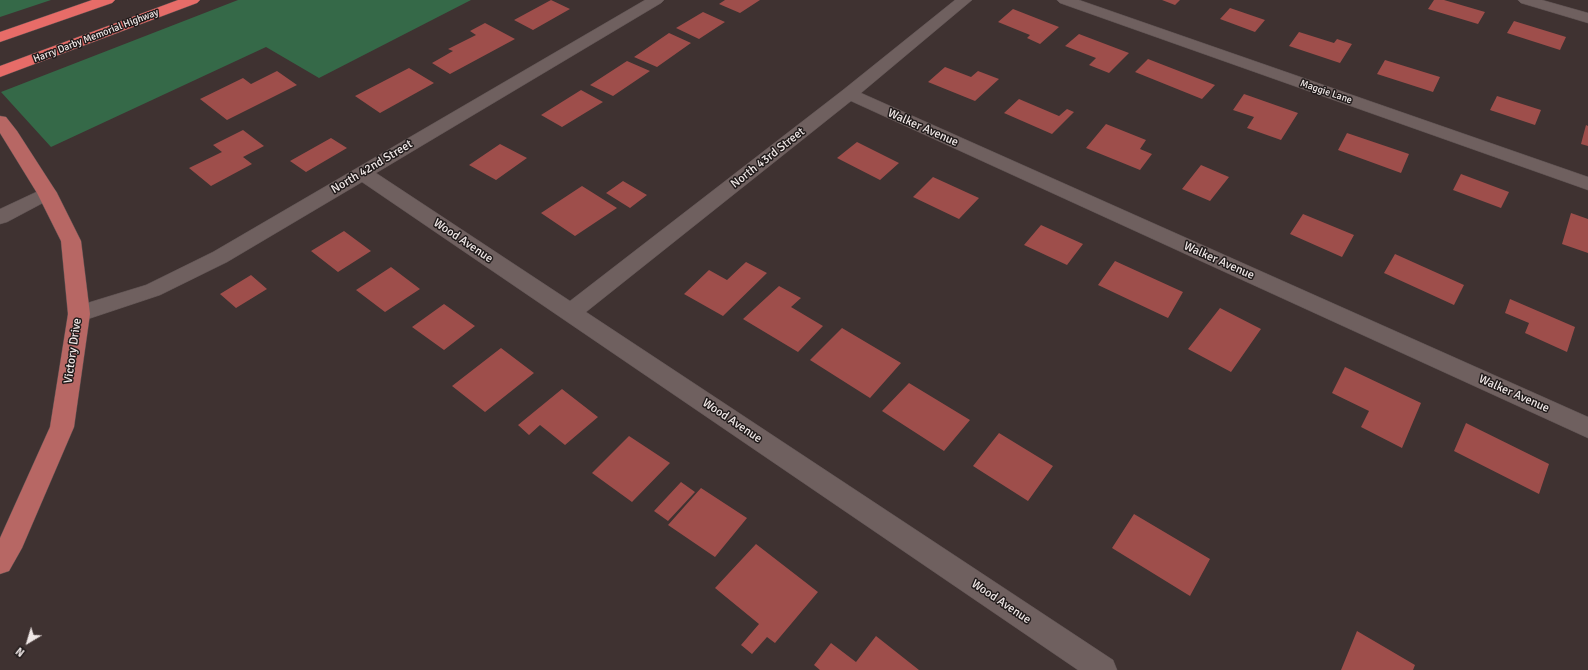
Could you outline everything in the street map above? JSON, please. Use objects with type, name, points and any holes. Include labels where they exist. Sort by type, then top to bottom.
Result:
[{"type":"highway","points":[[0,37],[107,0]]},
{"type":"highway","name":"Harry Darby Memorial Highway","points":[[0,72],[192,0]]},
{"type":"main road","name":"Victory Drive","points":[[0,121],[8,130],[47,193],[71,241],[79,314],[62,427],[13,540],[0,562]]},
{"type":"street","name":"North 42nd Street","points":[[79,314],[153,290],[220,257],[656,0]]},
{"type":"street","name":"North 43rd Street","points":[[570,313],[849,94],[964,0]]},
{"type":"street","name":"Maggie Lane","points":[[1065,0],[1588,184]]},
{"type":"street","points":[[1526,0],[1588,18]]},
{"type":"street","name":"Walker Avenue","points":[[849,94],[1588,428]]},
{"type":"street","name":"Wood Avenue","points":[[362,173],[1103,670]]},
{"type":"street","points":[[0,217],[47,193]]},
{"type":"green space","points":[[0,0],[51,0],[0,17]]},
{"type":"green space","points":[[238,0],[471,0],[319,78],[266,47],[51,147],[1,92]]},
{"type":"building","points":[[551,0],[570,9],[533,30],[514,20]]},
{"type":"building","points":[[725,0],[760,0],[740,13],[719,4]]},
{"type":"building","points":[[1162,0],[1180,0],[1175,5]]},
{"type":"building","points":[[1434,0],[1444,0],[1485,12],[1478,24],[1428,9]]},
{"type":"building","points":[[1230,8],[1265,20],[1255,32],[1220,19]]},
{"type":"building","points":[[1013,9],[1059,27],[1040,44],[1027,38],[1030,35],[998,22]]},
{"type":"building","points":[[703,12],[725,22],[699,39],[676,28]]},
{"type":"building","points":[[1514,21],[1566,37],[1560,50],[1507,33]]},
{"type":"building","points":[[485,23],[515,39],[450,74],[432,63],[453,51],[448,49],[476,35],[470,31]]},
{"type":"building","points":[[1299,32],[1334,43],[1337,39],[1352,44],[1340,63],[1289,46]]},
{"type":"building","points":[[669,33],[691,43],[657,67],[634,57]]},
{"type":"building","points":[[1079,34],[1129,53],[1109,73],[1089,65],[1096,58],[1065,46]]},
{"type":"building","points":[[1148,59],[1215,85],[1202,99],[1135,72]]},
{"type":"building","points":[[1385,60],[1440,77],[1433,92],[1377,74]]},
{"type":"building","points":[[627,61],[650,71],[613,96],[590,85]]},
{"type":"building","points":[[945,67],[971,77],[978,71],[999,79],[975,101],[928,82]]},
{"type":"building","points":[[409,68],[434,83],[380,113],[355,96]]},
{"type":"building","points":[[277,71],[297,85],[227,120],[200,99],[243,78],[251,84]]},
{"type":"building","points":[[581,90],[603,102],[562,127],[541,115]]},
{"type":"building","points":[[1244,94],[1298,113],[1281,140],[1247,128],[1254,117],[1233,110]]},
{"type":"building","points":[[1497,96],[1541,110],[1535,125],[1490,110]]},
{"type":"building","points":[[1019,99],[1059,116],[1067,109],[1074,112],[1052,134],[1004,113]]},
{"type":"building","points":[[1106,124],[1146,140],[1140,149],[1152,154],[1140,170],[1086,148]]},
{"type":"building","points":[[1586,125],[1588,126],[1588,146],[1581,144]]},
{"type":"building","points":[[243,130],[264,146],[243,157],[252,164],[211,186],[189,168],[222,152],[213,145]]},
{"type":"building","points":[[1347,133],[1409,154],[1401,173],[1338,150]]},
{"type":"building","points":[[331,138],[347,148],[306,172],[290,161]]},
{"type":"building","points":[[857,142],[899,163],[880,180],[837,158]]},
{"type":"building","points":[[500,144],[527,158],[496,180],[469,165]]},
{"type":"building","points":[[1201,165],[1229,177],[1210,201],[1182,189]]},
{"type":"building","points":[[1461,174],[1509,192],[1501,208],[1453,190]]},
{"type":"building","points":[[933,177],[979,198],[959,219],[913,197]]},
{"type":"building","points":[[623,181],[647,195],[630,208],[606,193]]},
{"type":"building","points":[[582,186],[617,208],[575,236],[541,213]]},
{"type":"building","points":[[1571,213],[1588,219],[1588,253],[1562,244]]},
{"type":"building","points":[[1303,214],[1354,235],[1342,257],[1290,234]]},
{"type":"building","points":[[1041,225],[1083,244],[1067,265],[1024,245]]},
{"type":"building","points":[[344,231],[371,251],[338,272],[311,251]]},
{"type":"building","points":[[1395,254],[1464,285],[1454,305],[1384,273]]},
{"type":"building","points":[[1115,261],[1183,292],[1168,318],[1098,285]]},
{"type":"building","points":[[746,262],[767,273],[723,316],[684,294],[709,270],[727,280]]},
{"type":"building","points":[[391,267],[420,289],[385,312],[356,290]]},
{"type":"building","points":[[251,275],[267,289],[236,308],[220,294]]},
{"type":"building","points":[[779,286],[801,298],[791,307],[823,326],[798,352],[743,319]]},
{"type":"building","points":[[1510,299],[1575,327],[1567,352],[1525,333],[1529,323],[1505,313]]},
{"type":"building","points":[[444,304],[475,326],[444,350],[412,327]]},
{"type":"building","points":[[1220,308],[1261,329],[1231,372],[1188,349]]},
{"type":"building","points":[[842,328],[901,363],[870,398],[810,360]]},
{"type":"building","points":[[501,348],[534,373],[485,412],[452,386]]},
{"type":"building","points":[[1345,367],[1421,403],[1402,448],[1361,427],[1369,411],[1332,393]]},
{"type":"building","points":[[909,383],[970,420],[944,451],[882,411]]},
{"type":"building","points":[[562,389],[598,417],[565,445],[540,425],[529,435],[518,425]]},
{"type":"building","points":[[1466,423],[1549,464],[1539,494],[1454,451]]},
{"type":"building","points":[[999,433],[1053,466],[1028,501],[973,466]]},
{"type":"building","points":[[629,436],[670,463],[632,502],[592,473]]},
{"type":"building","points":[[681,482],[695,492],[668,521],[654,511]]},
{"type":"building","points":[[701,488],[747,518],[715,557],[668,525]]},
{"type":"building","points":[[1134,514],[1210,559],[1190,596],[1112,548]]},
{"type":"building","points":[[756,544],[818,592],[775,643],[767,637],[752,654],[741,645],[759,624],[715,588]]},
{"type":"building","points":[[1357,631],[1415,665],[1413,670],[1341,670]]},
{"type":"building","points":[[876,636],[919,670],[820,670],[814,665],[831,643],[856,662]]}]
